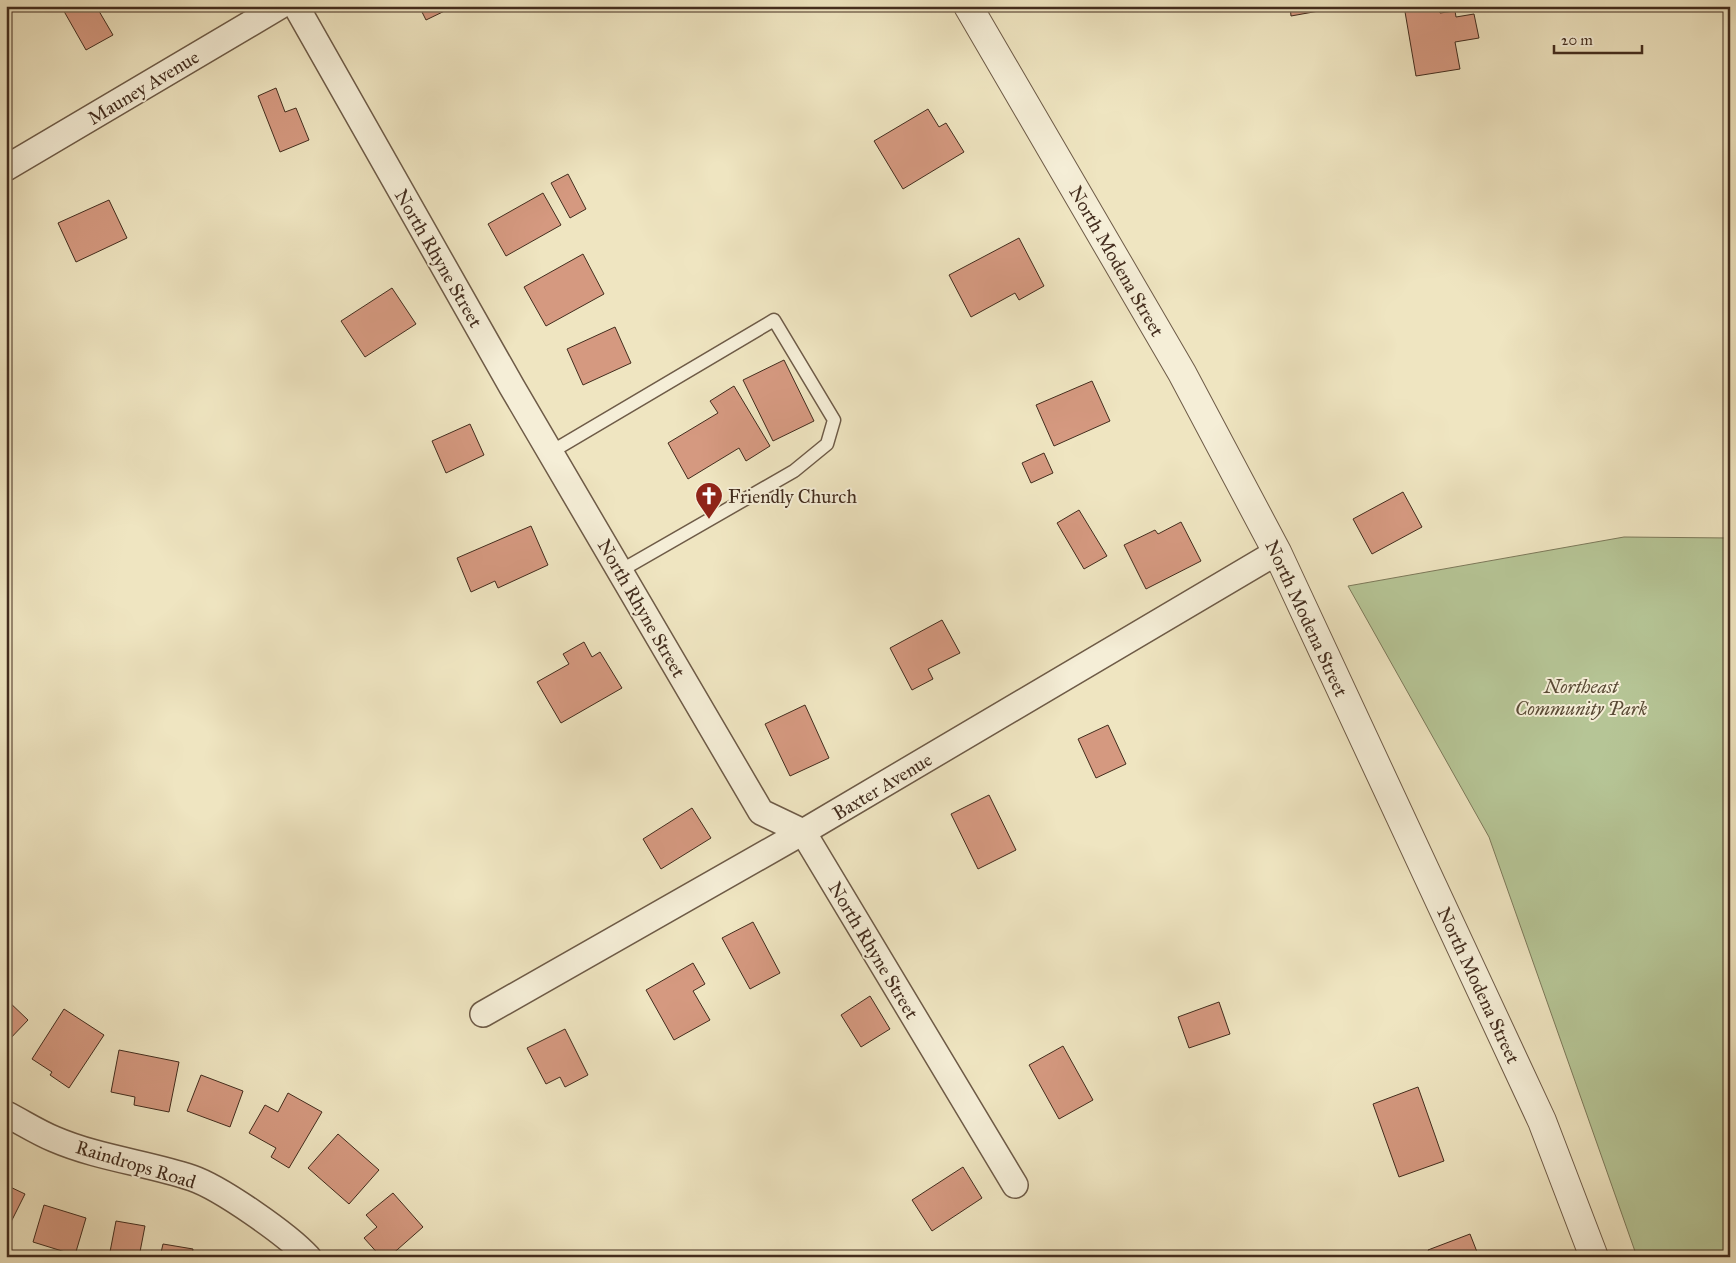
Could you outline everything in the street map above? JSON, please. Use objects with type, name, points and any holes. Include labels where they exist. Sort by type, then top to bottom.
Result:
[{"type":"street","name":"Mauney Avenue","points":[[6,168],[280,6]]},
{"type":"street","name":"North Rhyne Street","points":[[296,6],[551,452],[761,812],[803,832],[1015,1186]]},
{"type":"street","name":"North Modena Street","points":[[968,6],[1182,373],[1277,552],[1542,1121],[1594,1257]]},
{"type":"street","name":"Baxter Avenue","points":[[483,1014],[803,832],[1277,552]]},
{"type":"street","name":"Raindrops Road","points":[[6,1114],[54,1139],[125,1161],[194,1179],[242,1206],[300,1248],[308,1257]]},
{"type":"lane","points":[[551,452],[774,320],[834,420],[827,444],[794,470],[620,571]]},
{"type":"green space","name":"Northeast Community Park","points":[[1624,537],[1730,538],[1730,1257],[1637,1257],[1489,837],[1348,586]]},
{"type":"building","points":[[61,6],[96,6],[113,35],[86,50]]},
{"type":"building","points":[[419,6],[455,6],[426,20]]},
{"type":"building","points":[[1290,6],[1330,6],[1330,9],[1291,16]]},
{"type":"building","points":[[1404,6],[1439,6],[1440,13],[1455,11],[1456,17],[1474,14],[1479,38],[1455,42],[1460,69],[1416,76]]},
{"type":"building","points":[[276,88],[285,112],[296,108],[309,140],[280,152],[258,96]]},
{"type":"building","points":[[928,109],[939,127],[946,123],[964,152],[903,189],[874,141]]},
{"type":"building","points":[[568,174],[586,209],[570,218],[551,183]]},
{"type":"building","points":[[543,193],[561,225],[506,256],[488,224]]},
{"type":"building","points":[[109,200],[127,238],[76,262],[58,223]]},
{"type":"building","points":[[1019,238],[1044,286],[1019,300],[1015,293],[971,317],[949,275]]},
{"type":"building","points":[[583,254],[604,294],[546,326],[524,287]]},
{"type":"building","points":[[392,288],[416,324],[365,357],[341,321]]},
{"type":"building","points":[[615,327],[631,363],[583,385],[567,349]]},
{"type":"building","points":[[784,360],[814,421],[773,441],[743,380]]},
{"type":"building","points":[[1092,381],[1110,421],[1054,446],[1036,405]]},
{"type":"building","points":[[734,386],[770,446],[746,461],[739,448],[688,479],[668,443],[718,413],[710,401]]},
{"type":"building","points":[[470,424],[484,455],[446,473],[432,441]]},
{"type":"building","points":[[1044,453],[1053,473],[1031,483],[1022,463]]},
{"type":"building","points":[[1403,492],[1422,527],[1372,554],[1353,519]]},
{"type":"building","points":[[1079,510],[1107,556],[1084,569],[1057,523]]},
{"type":"building","points":[[1181,522],[1201,561],[1146,589],[1124,545],[1155,530],[1158,534]]},
{"type":"building","points":[[531,526],[548,565],[498,588],[495,581],[471,592],[457,558]]},
{"type":"building","points":[[942,620],[960,653],[928,669],[933,679],[912,690],[890,648]]},
{"type":"building","points":[[584,642],[592,657],[600,652],[622,688],[561,723],[537,682],[569,664],[563,654]]},
{"type":"building","points":[[805,705],[829,758],[790,776],[765,724]]},
{"type":"building","points":[[1108,725],[1126,764],[1096,778],[1078,739]]},
{"type":"building","points":[[989,795],[1016,850],[978,869],[951,814]]},
{"type":"building","points":[[692,808],[711,838],[661,869],[643,839]]},
{"type":"building","points":[[753,922],[780,973],[750,989],[722,938]]},
{"type":"building","points":[[693,963],[705,984],[693,991],[710,1020],[674,1040],[646,990]]},
{"type":"building","points":[[870,996],[890,1029],[861,1047],[841,1015]]},
{"type":"building","points":[[6,999],[28,1020],[6,1043]]},
{"type":"building","points":[[1219,1002],[1230,1034],[1189,1048],[1178,1017]]},
{"type":"building","points":[[64,1009],[104,1035],[69,1088],[50,1075],[52,1072],[32,1059]]},
{"type":"building","points":[[565,1029],[588,1075],[565,1087],[560,1077],[546,1084],[527,1048]]},
{"type":"building","points":[[1063,1046],[1093,1100],[1059,1119],[1029,1065]]},
{"type":"building","points":[[119,1050],[179,1062],[169,1112],[134,1105],[135,1097],[111,1092]]},
{"type":"building","points":[[201,1075],[243,1091],[230,1127],[187,1111]]},
{"type":"building","points":[[1418,1087],[1444,1161],[1399,1177],[1373,1104]]},
{"type":"building","points":[[288,1093],[322,1112],[289,1168],[271,1157],[276,1148],[249,1133],[265,1105],[278,1112]]},
{"type":"building","points":[[338,1134],[379,1170],[349,1204],[308,1168]]},
{"type":"building","points":[[963,1167],[982,1198],[932,1231],[912,1200]]},
{"type":"building","points":[[6,1185],[25,1194],[6,1232]]},
{"type":"building","points":[[393,1193],[423,1227],[389,1257],[381,1257],[364,1238],[377,1227],[366,1215]]},
{"type":"building","points":[[44,1205],[86,1218],[75,1255],[33,1242]]},
{"type":"building","points":[[116,1221],[145,1226],[139,1257],[109,1257]]},
{"type":"building","points":[[1470,1234],[1479,1257],[1431,1257],[1428,1250]]},
{"type":"building","points":[[163,1244],[193,1249],[192,1257],[160,1257]]},
{"type":"place","name":"Friendly Church","points":[[709,520]]}]
